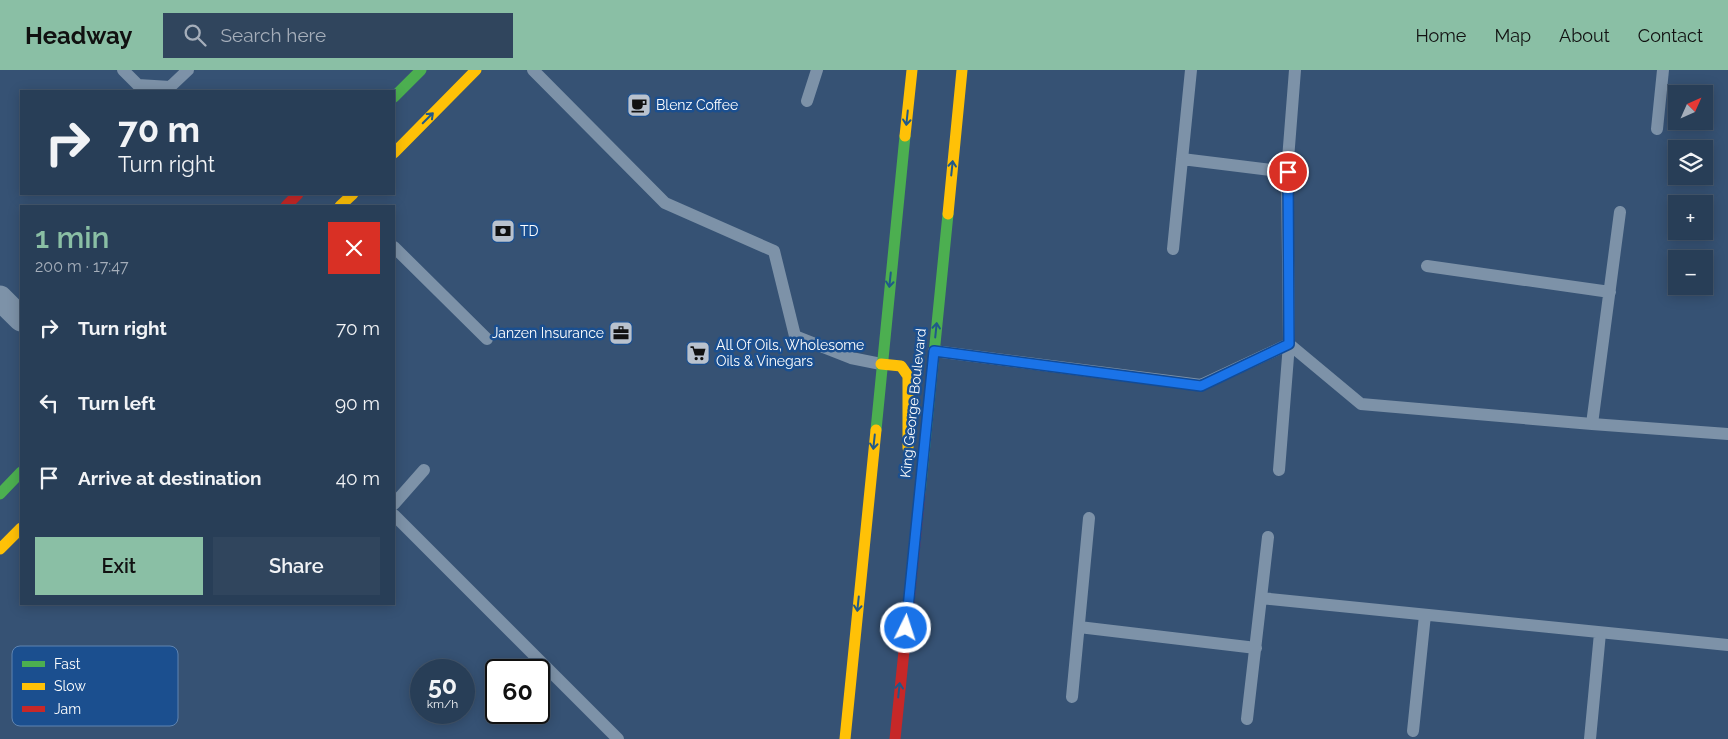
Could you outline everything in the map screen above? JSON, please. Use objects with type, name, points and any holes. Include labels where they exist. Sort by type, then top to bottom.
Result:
[{"type":"main road","points":[[395,96],[421,70]]},
{"type":"main road","points":[[395,152],[476,70]]},
{"type":"main road","points":[[845,739],[881,364],[912,70]]},
{"type":"main road","name":"King George Boulevard","points":[[895,739],[962,70]]},
{"type":"main road","points":[[287,205],[297,195]]},
{"type":"main road","points":[[881,364],[900,366],[908,376],[908,458]]},
{"type":"main road","points":[[0,494],[20,473]]},
{"type":"main road","points":[[909,488],[909,587]]},
{"type":"main road","points":[[0,550],[20,529]]},
{"type":"street","points":[[0,298],[20,318]]},
{"type":"lane","points":[[123,70],[138,85],[170,87],[188,70]]},
{"type":"lane","points":[[533,70],[665,202],[774,251],[795,336],[851,358],[881,364]]},
{"type":"lane","points":[[807,101],[817,70]]},
{"type":"lane","points":[[1173,250],[1191,70]]},
{"type":"lane","points":[[1279,470],[1289,344],[1288,172],[1296,70]]},
{"type":"lane","points":[[1657,129],[1663,70]]},
{"type":"lane","points":[[1182,159],[1288,172]]},
{"type":"lane","points":[[1592,424],[1620,212]]},
{"type":"lane","points":[[395,249],[487,339]]},
{"type":"lane","points":[[1427,266],[1610,292]]},
{"type":"lane","points":[[934,351],[1201,386],[1289,344]]},
{"type":"lane","points":[[1289,344],[1361,404],[1728,434]]},
{"type":"lane","points":[[395,503],[424,470]]},
{"type":"lane","points":[[395,516],[618,739]]},
{"type":"lane","points":[[1072,697],[1089,518]]},
{"type":"lane","points":[[1247,719],[1268,537]]},
{"type":"lane","points":[[1261,598],[1728,645]]},
{"type":"lane","points":[[1413,731],[1425,615]]},
{"type":"lane","points":[[1079,627],[1256,648]]},
{"type":"lane","points":[[1590,739],[1600,633]]},
{"type":"traffic: fast","points":[[395,96],[421,70]]},
{"type":"traffic: fast","points":[[876,430],[905,136]]},
{"type":"traffic: fast","points":[[920,494],[948,214]]},
{"type":"traffic: fast","points":[[0,494],[20,473]]},
{"type":"traffic: slow","points":[[395,152],[476,70]]},
{"type":"traffic: slow","points":[[905,136],[912,70]]},
{"type":"traffic: slow","points":[[948,214],[962,70]]},
{"type":"traffic: slow","points":[[341,205],[352,195]]},
{"type":"traffic: slow","points":[[881,364],[901,366],[908,376],[908,448]]},
{"type":"traffic: slow","points":[[845,739],[876,430]]},
{"type":"traffic: slow","points":[[0,549],[20,529]]},
{"type":"traffic: jam","points":[[287,205],[297,195]]},
{"type":"traffic: jam","points":[[895,739],[920,494]]},
{"type":"place","name":"Blenz Coffee","points":[[639,105]]},
{"type":"place","name":"TD","points":[[503,231]]},
{"type":"place","name":"Janzen Insurance","points":[[621,333]]},
{"type":"place","name":"All Of Oils, Wholesome Oils & Vinegars","points":[[698,353]]},
{"type":"route","points":[[906,628],[934,351],[1201,386],[1289,344],[1288,172]]}]
